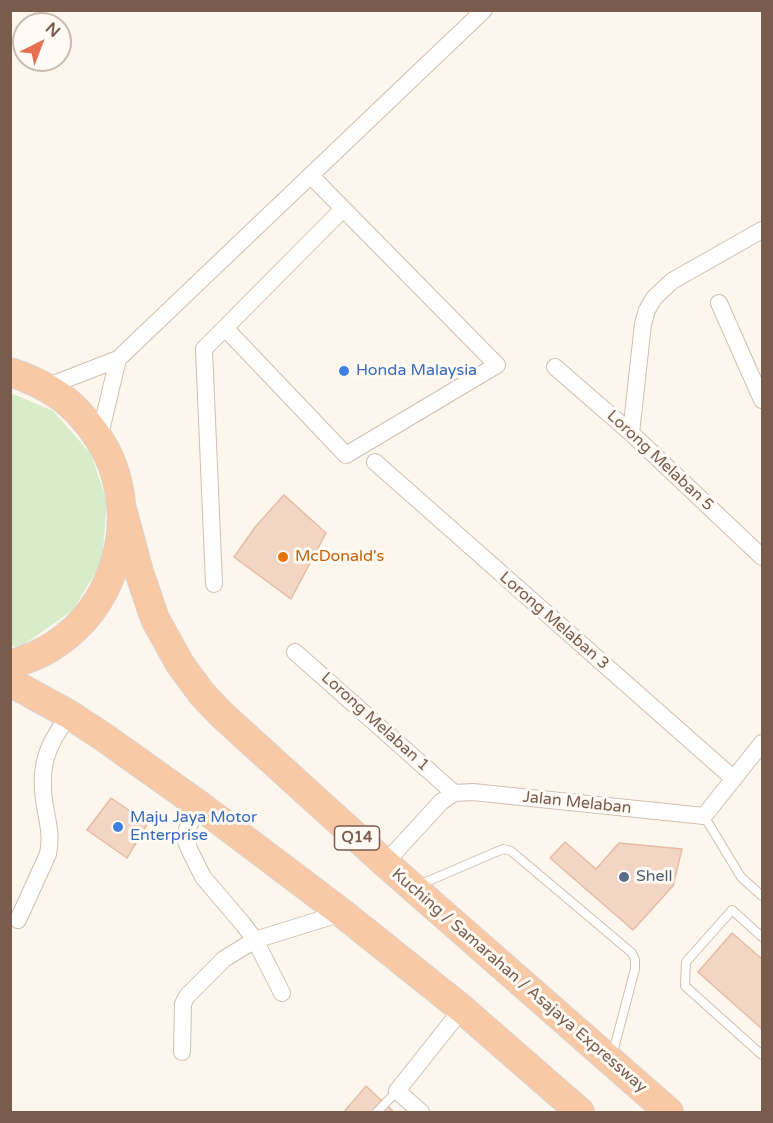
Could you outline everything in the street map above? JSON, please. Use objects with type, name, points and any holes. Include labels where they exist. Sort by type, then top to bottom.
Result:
[{"type":"highway","name":"Kuching / Samarahan / Asajaya Expressway","points":[[11,372],[46,387],[76,409],[99,439],[115,473],[139,572],[155,619],[180,664],[196,686],[222,715],[385,863],[669,1113]]},
{"type":"highway","name":"Kuching / Samarahan / Asajaya Expressway","points":[[10,665],[34,657],[57,644],[94,608],[107,585],[116,561],[122,535],[122,509]]},
{"type":"highway","points":[[10,682],[70,715],[105,738],[199,805],[342,913],[462,1009],[580,1113]]},
{"type":"street","points":[[46,387],[118,359],[484,10]]},
{"type":"street","points":[[225,328],[346,455],[497,365],[311,176]]},
{"type":"street","points":[[214,584],[204,349],[343,209]]},
{"type":"street","points":[[631,433],[643,324],[654,298],[672,281],[762,230]]},
{"type":"street","points":[[719,303],[762,400]]},
{"type":"street","points":[[99,439],[118,359]]},
{"type":"street","name":"Lorong Melaban 5","points":[[555,367],[631,433],[762,557]]},
{"type":"street","name":"Lorong Melaban 3","points":[[375,462],[734,779]]},
{"type":"street","name":"Lorong Melaban 1","points":[[295,652],[454,793]]},
{"type":"street","points":[[18,920],[50,846],[50,828],[45,810],[42,782],[43,765],[58,731],[70,715]]},
{"type":"street","points":[[704,816],[762,743]]},
{"type":"street","name":"Jalan Melaban","points":[[454,793],[473,792],[704,816]]},
{"type":"street","points":[[385,863],[441,802],[454,793]]},
{"type":"street","points":[[199,805],[188,829],[186,841],[189,851],[203,877],[255,940],[282,993]]},
{"type":"street","points":[[182,1052],[183,1004],[187,996],[224,959],[255,940],[342,913]]},
{"type":"street","points":[[421,1113],[396,1091],[462,1009]]},
{"type":"lane","points":[[704,816],[741,877],[762,896]]},
{"type":"lane","points":[[413,888],[503,849],[512,851],[632,953],[635,969],[611,1061]]},
{"type":"lane","points":[[762,937],[732,910],[686,962],[685,986],[762,1055]]},
{"type":"lane","points":[[377,1113],[396,1091]]},
{"type":"green space","points":[[11,393],[53,411],[91,454],[107,501],[102,562],[73,610],[23,645],[11,647]]},
{"type":"building","points":[[284,495],[326,533],[291,599],[234,557],[256,526]]},
{"type":"building","name":"Maju Jaya Motor Enterprise","points":[[111,798],[148,823],[127,858],[87,830]]},
{"type":"building","name":"Shell","points":[[565,842],[596,869],[619,843],[682,849],[673,886],[633,930],[550,858]]},
{"type":"building","points":[[732,933],[762,959],[762,1029],[698,972]]},
{"type":"building","points":[[366,1086],[394,1112],[344,1112]]},
{"type":"place","name":"Honda Malaysia","points":[[344,371]]},
{"type":"place","name":"McDonald's","points":[[283,557]]},
{"type":"place","name":"Maju Jaya Motor Enterprise","points":[[118,827]]},
{"type":"place","name":"Shell","points":[[624,877]]}]
